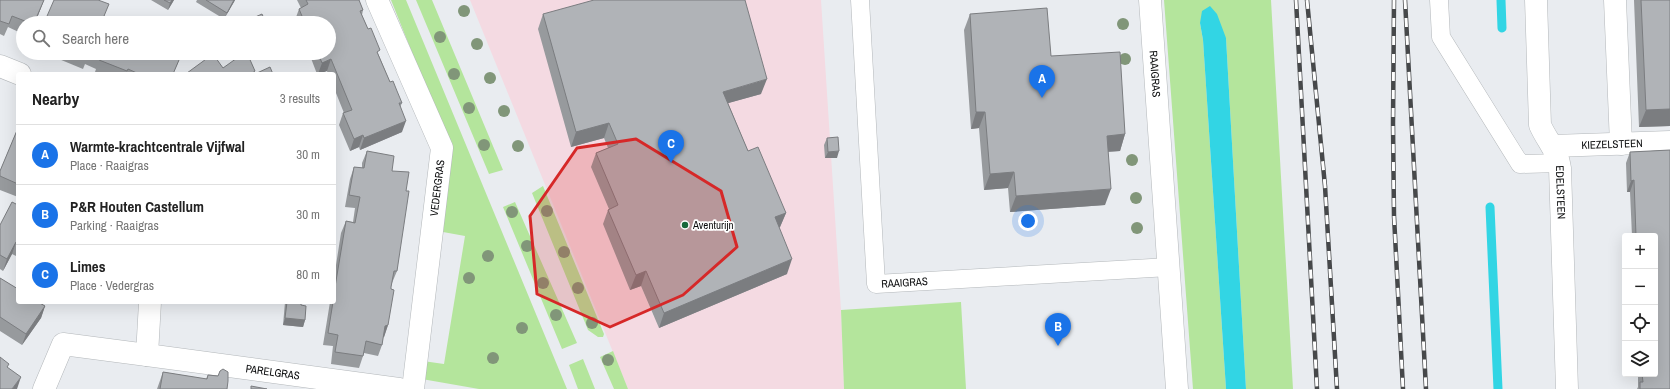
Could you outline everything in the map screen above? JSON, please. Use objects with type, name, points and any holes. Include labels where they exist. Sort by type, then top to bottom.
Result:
[{"type":"street","name":"VEDERGRAS","points":[[377,0],[442,148],[413,389]]},
{"type":"street","name":"RAAIGRAS","points":[[1150,0],[1177,389]]},
{"type":"street","points":[[1536,0],[1540,125],[1556,154]]},
{"type":"street","points":[[1615,0],[1621,144]]},
{"type":"street","points":[[0,66],[16,72]]},
{"type":"street","name":"KIEZELSTEEN","points":[[1556,154],[1621,144],[1670,142]]},
{"type":"street","name":"EDELSTEEN","points":[[1556,154],[1567,389]]},
{"type":"street","points":[[147,355],[150,304]]},
{"type":"street","name":"PARELGRAS","points":[[44,389],[63,344],[398,389]]},
{"type":"lane","name":"RAAIGRAS","points":[[860,0],[876,284],[1169,267]]},
{"type":"lane","points":[[1439,0],[1441,36],[1520,164],[1556,154]]},
{"type":"highlighted area","points":[[636,139],[721,191],[737,247],[683,295],[610,327],[537,294],[530,216],[577,148]]},
{"type":"shaded area","points":[[470,0],[642,0],[571,147],[604,138],[613,158],[613,219],[630,290],[641,286],[654,317],[770,232],[780,227],[718,106],[735,0],[821,0],[841,310],[844,389],[628,389]]},
{"type":"green space","points":[[391,0],[406,0],[567,389],[479,389],[416,378],[423,361],[444,364],[465,236],[443,232],[452,152]]},
{"type":"green space","points":[[416,0],[432,0],[503,170],[489,174]]},
{"type":"green space","points":[[1164,0],[1271,0],[1293,389],[1246,389],[1226,38],[1200,23],[1203,40],[1226,389],[1193,389]]},
{"type":"green space","points":[[543,186],[604,334],[603,337],[598,337],[588,330],[532,193]]},
{"type":"green space","points":[[515,202],[577,343],[562,349],[503,207]]},
{"type":"green space","points":[[961,302],[966,389],[844,389],[841,310]]},
{"type":"green space","points":[[613,351],[628,389],[614,389],[600,357]]},
{"type":"green space","points":[[583,359],[595,389],[578,389],[569,365]]},
{"type":"water","points":[[1210,6],[1217,14],[1226,38],[1246,389],[1226,389],[1203,40],[1200,23],[1202,11]]},
{"type":"building","points":[[0,0],[44,0],[37,16],[16,16],[16,18],[12,16],[9,24],[0,21]]},
{"type":"building","points":[[54,0],[98,0],[109,4],[104,16],[47,16]]},
{"type":"building","points":[[164,0],[172,0],[170,3]]},
{"type":"building","points":[[206,0],[234,0],[227,13]]},
{"type":"building","points":[[306,0],[359,0],[363,10],[360,11],[368,29],[371,28],[380,50],[377,52],[390,82],[393,81],[402,103],[399,103],[406,121],[364,138],[363,135],[354,139],[343,113],[352,110],[331,60],[336,60],[336,16],[302,16],[299,9],[308,4]]},
{"type":"building","points":[[594,0],[745,0],[767,79],[723,92],[748,151],[758,147],[786,213],[775,217],[792,259],[664,313],[646,271],[636,275],[608,210],[618,205],[596,153],[618,144],[609,123],[576,132],[543,14]]},
{"type":"building","points":[[1641,0],[1670,0],[1670,109],[1646,110]]},
{"type":"building","points":[[1047,8],[1051,56],[1120,52],[1125,134],[1107,136],[1111,189],[1016,196],[1014,172],[990,174],[985,112],[976,112],[970,14]]},
{"type":"building","points":[[99,60],[179,60],[174,72],[135,72],[128,69],[127,71]]},
{"type":"building","points":[[205,60],[217,60],[223,68],[234,60],[250,60],[255,71],[188,72]]},
{"type":"building","points":[[321,60],[329,60],[322,63]]},
{"type":"building","points":[[270,67],[272,72],[259,72]]},
{"type":"building","points":[[16,133],[16,183],[0,176],[0,171]]},
{"type":"building","points":[[838,137],[839,151],[828,152],[827,138]]},
{"type":"building","points":[[1670,150],[1670,389],[1640,389],[1640,382],[1643,382],[1642,377],[1658,377],[1658,233],[1636,233],[1634,180],[1631,181],[1630,152]]},
{"type":"building","points":[[367,151],[394,156],[392,171],[409,172],[406,191],[409,191],[397,271],[394,271],[391,287],[391,289],[394,290],[388,325],[385,326],[382,345],[366,341],[363,356],[335,352],[338,335],[328,333],[333,304],[336,304],[336,281],[346,221],[355,223],[360,197],[349,195],[354,167],[364,168]]},
{"type":"building","points":[[12,202],[16,204],[16,242],[7,259],[0,255],[0,225]]},
{"type":"building","points":[[0,278],[16,288],[16,304],[42,304],[45,306],[26,334],[0,317]]},
{"type":"building","points":[[287,304],[301,304],[306,306],[305,320],[285,318]]},
{"type":"building","points":[[0,357],[9,364],[7,367],[21,377],[12,389],[0,389]]},
{"type":"building","points":[[223,369],[228,372],[227,389],[160,389],[163,372],[207,379],[208,375],[218,376],[220,371]]},
{"type":"building","points":[[251,386],[267,389],[251,389]]},
{"type":"waterway","points":[[1501,0],[1502,28]]},
{"type":"waterway","points":[[1490,207],[1498,389]]},
{"type":"railway","points":[[1296,0],[1317,389]]},
{"type":"railway","points":[[1307,0],[1325,186],[1337,389]]},
{"type":"railway","points":[[1394,0],[1394,216],[1403,389]]},
{"type":"railway","points":[[1405,0],[1426,389]]},
{"type":"place","name":"Warmte-krachtcentrale Vijfwal","points":[[1042,98]]},
{"type":"place","name":"Limes","points":[[671,163]]},
{"type":"place","name":"Aventurijn","points":[[685,225]]},
{"type":"place","name":"P&R Houten Castellum","points":[[1058,346]]}]
